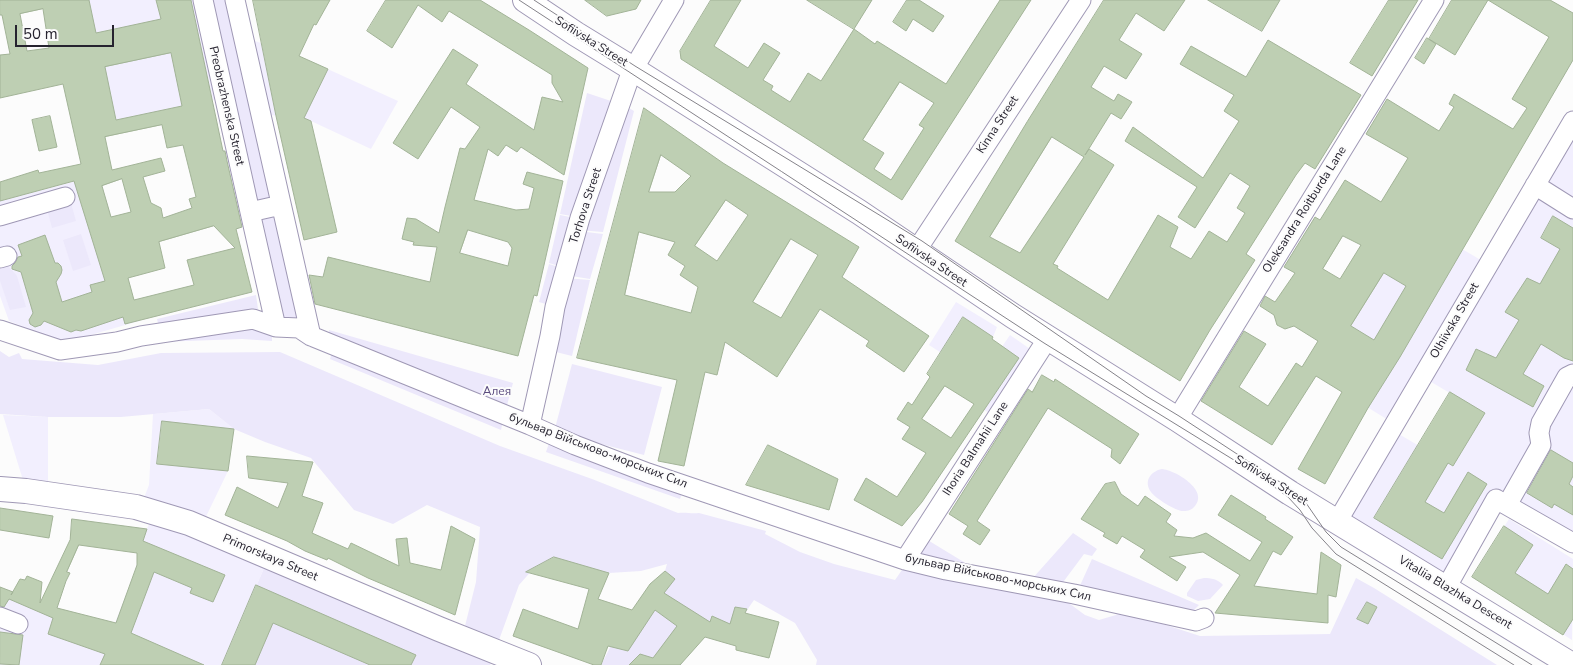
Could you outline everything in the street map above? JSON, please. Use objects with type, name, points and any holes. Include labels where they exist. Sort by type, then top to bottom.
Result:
[{"type":"main road","name":"Sofiivska Street","points":[[525,0],[632,71],[860,212],[1013,316],[1337,522]]},
{"type":"main road","name":"Primorskaya Street","points":[[0,489],[136,507],[189,523],[529,665]]},
{"type":"main road","name":"Vitaliia Blazhka Descent","points":[[1337,522],[1572,665]]},
{"type":"street","name":"Preobrazhenska Street","points":[[203,0],[276,327]]},
{"type":"street","points":[[235,0],[311,336]]},
{"type":"street","name":"Torhova Street","points":[[530,425],[555,307],[580,218],[632,71],[674,0]]},
{"type":"street","name":"Kinna Street","points":[[916,251],[1080,0]]},
{"type":"street","name":"Oleksandra Roitburda Lane","points":[[1176,419],[1434,0]]},
{"type":"street","name":"Olhiivska Street","points":[[1337,522],[1573,120]]},
{"type":"street","points":[[1535,185],[1573,209]]},
{"type":"street","points":[[0,216],[65,197]]},
{"type":"street","points":[[250,212],[281,205]]},
{"type":"street","name":"бульвар Військово-морських Сил","points":[[0,330],[60,350],[253,319],[276,327],[299,328],[311,336],[575,445],[648,473],[905,560],[946,570],[1074,594],[1196,620],[1204,618]]},
{"type":"street","name":"Ihoria Balmahii Lane","points":[[905,560],[1048,338]]},
{"type":"street","points":[[1507,505],[1540,446],[1539,433],[1542,423],[1567,377],[1573,374]]},
{"type":"street","points":[[1446,588],[1496,499],[1573,543]]},
{"type":"street","points":[[0,617],[18,624]]},
{"type":"shaded area","points":[[61,0],[198,0],[222,98],[88,126]]},
{"type":"shaded area","points":[[252,40],[299,56],[398,101],[371,149],[311,121],[284,111],[276,116],[268,114]]},
{"type":"shaded area","points":[[1573,126],[1573,535],[1496,490],[1448,577],[1339,516],[1392,430],[1453,466],[1484,413],[1426,379]]},
{"type":"shaded area","points":[[99,175],[139,321],[63,343],[9,321],[0,296],[0,201]]},
{"type":"shaded area","points":[[1399,212],[1491,266],[1393,423],[1302,367]]},
{"type":"shaded area","points":[[956,302],[997,327],[993,337],[969,371],[929,345]]},
{"type":"shaded area","points":[[1010,335],[1033,351],[990,414],[967,398]]},
{"type":"shaded area","points":[[209,409],[234,429],[228,471],[201,527],[140,508],[149,485],[153,414]]},
{"type":"shaded area","points":[[3,415],[48,417],[48,493],[26,490]]},
{"type":"shaded area","points":[[155,514],[268,559],[222,665],[0,665],[0,587],[57,608],[115,623],[134,574],[146,530]]},
{"type":"shaded area","points":[[1509,519],[1573,559],[1572,640],[1472,577]]},
{"type":"green space","points":[[207,0],[232,0],[277,202],[254,208]]},
{"type":"green space","points":[[587,93],[617,103],[577,217],[560,214]]},
{"type":"green space","points":[[622,104],[634,111],[603,232],[578,230]]},
{"type":"green space","points":[[71,203],[76,221],[52,228],[47,209]]},
{"type":"green space","points":[[279,208],[305,326],[277,319],[255,213]]},
{"type":"green space","points":[[560,215],[575,218],[562,267],[549,263]]},
{"type":"green space","points":[[578,231],[603,234],[590,279],[565,275]]},
{"type":"green space","points":[[81,234],[91,265],[73,271],[63,240]]},
{"type":"green space","points":[[549,264],[562,268],[552,306],[539,302]]},
{"type":"green space","points":[[8,266],[17,276],[26,307],[10,310],[0,281],[0,269]]},
{"type":"green space","points":[[565,278],[590,280],[572,356],[548,350]]},
{"type":"green space","points":[[256,295],[258,309],[159,327],[157,319]]},
{"type":"green space","points":[[254,325],[272,330],[272,341],[242,339],[158,342]]},
{"type":"green space","name":"Алея","points":[[329,330],[513,383],[506,409],[329,340]]},
{"type":"green space","name":"Алея","points":[[333,349],[504,417],[501,430],[330,359]]},
{"type":"green space","points":[[0,351],[9,357],[19,353],[22,359],[98,365],[161,353],[280,352],[500,446],[592,479],[678,513],[699,513],[766,531],[765,534],[800,552],[834,564],[895,580],[904,567],[1066,601],[1085,615],[1099,620],[1126,612],[1200,636],[1330,634],[1356,578],[1497,665],[816,665],[817,660],[795,623],[754,600],[745,613],[736,646],[705,637],[688,653],[681,665],[601,665],[620,628],[650,584],[665,571],[667,564],[641,571],[609,573],[534,568],[519,585],[499,640],[465,626],[476,582],[480,527],[427,505],[393,524],[354,510],[311,458],[234,429],[209,409],[121,417],[48,417],[0,414]]},
{"type":"green space","points":[[572,364],[662,387],[644,455],[554,432]]},
{"type":"green space","points":[[549,443],[683,490],[680,499],[546,452]]},
{"type":"green space","points":[[1162,469],[1182,477],[1194,488],[1198,494],[1198,500],[1193,508],[1181,511],[1153,495],[1148,484],[1149,477]]},
{"type":"green space","points":[[1073,533],[1097,549],[1092,556],[1084,554],[1061,585],[1032,579]]},
{"type":"green space","points":[[926,539],[967,564],[963,570],[913,558]]},
{"type":"green space","points":[[268,559],[496,654],[490,665],[222,665]]},
{"type":"green space","points":[[1092,559],[1199,605],[1191,613],[1078,590]]},
{"type":"green space","points":[[1204,578],[1214,579],[1223,585],[1210,599],[1198,601],[1187,596],[1196,580]]},
{"type":"building","points":[[0,0],[89,0],[96,33],[161,19],[156,0],[191,0],[223,151],[225,151],[242,227],[236,229],[252,292],[125,324],[123,317],[81,331],[71,332],[44,321],[41,325],[35,327],[30,324],[29,320],[33,313],[21,272],[12,269],[18,257],[22,256],[18,245],[45,235],[55,263],[61,266],[61,274],[56,282],[62,302],[92,292],[90,285],[105,281],[74,181],[0,201],[0,182],[38,170],[39,173],[81,164],[63,84],[0,98],[0,55],[10,54],[2,15],[0,15]],"holes":[[[43,9],[49,48],[27,51],[20,14]],[[171,53],[182,106],[116,120],[105,67]],[[162,125],[167,148],[183,145],[196,197],[189,199],[192,208],[163,218],[161,208],[151,203],[143,177],[165,171],[161,158],[112,170],[105,137]],[[122,179],[131,212],[111,217],[102,186]],[[214,226],[235,248],[187,260],[194,285],[134,300],[128,278],[165,268],[159,242]]]},
{"type":"building","points":[[253,0],[330,0],[316,25],[314,24],[299,56],[328,69],[304,118],[311,121],[337,232],[304,240],[276,116]]},
{"type":"building","points":[[386,0],[480,0],[588,68],[564,175],[521,147],[517,152],[506,145],[498,156],[488,149],[474,200],[516,210],[529,209],[534,188],[523,184],[527,172],[563,181],[537,296],[534,295],[518,356],[315,304],[309,275],[323,277],[328,257],[430,282],[437,247],[413,245],[414,242],[402,239],[407,218],[416,219],[439,233],[460,148],[465,149],[480,127],[451,107],[418,159],[393,143],[453,49],[478,65],[466,84],[534,130],[542,97],[563,102],[552,83],[552,75],[449,11],[442,22],[418,5],[392,48],[367,31]],"holes":[[[468,230],[508,242],[512,248],[508,266],[460,253]]]},
{"type":"building","points":[[585,0],[641,0],[636,9],[607,16]]},
{"type":"building","points":[[711,0],[741,0],[714,46],[748,68],[764,43],[780,53],[763,80],[773,86],[771,90],[790,102],[808,73],[821,81],[854,29],[875,44],[877,41],[946,84],[1000,0],[1031,0],[902,200],[681,59],[680,51]],"holes":[[[900,82],[934,103],[919,125],[924,128],[891,180],[874,169],[884,153],[863,140]]]},
{"type":"building","points":[[807,0],[872,0],[854,29]]},
{"type":"building","points":[[907,0],[919,0],[944,16],[933,32],[913,19],[906,31],[893,22]]},
{"type":"building","points":[[1104,0],[1185,0],[1164,31],[1136,13],[1119,40],[1142,54],[1126,79],[1104,66],[1091,87],[1114,101],[1118,94],[1132,102],[1121,119],[1111,113],[1085,155],[1089,149],[1114,165],[1053,264],[1108,300],[1158,215],[1178,227],[1170,247],[1191,259],[1209,231],[1227,242],[1245,213],[1237,208],[1250,186],[1230,173],[1195,228],[1178,217],[1197,187],[1125,141],[1133,127],[1203,178],[1239,121],[1224,111],[1234,95],[1180,64],[1191,46],[1246,77],[1268,40],[1361,95],[1315,169],[1305,163],[1246,254],[1255,260],[1180,381],[955,241]],"holes":[[[1052,137],[1084,157],[1020,253],[990,237]]]},
{"type":"building","points":[[1208,0],[1280,0],[1262,31]]},
{"type":"building","points":[[1389,0],[1418,0],[1372,76],[1350,63]]},
{"type":"building","points":[[1452,0],[1488,0],[1455,55],[1429,39]]},
{"type":"building","points":[[1488,0],[1550,0],[1573,13],[1573,60],[1325,484],[1298,469],[1342,392],[1316,376],[1272,445],[1201,401],[1244,331],[1266,344],[1239,387],[1268,406],[1296,363],[1302,367],[1318,341],[1294,326],[1285,329],[1277,325],[1274,315],[1260,306],[1265,296],[1275,302],[1295,273],[1284,267],[1315,217],[1320,220],[1345,180],[1381,202],[1408,158],[1366,134],[1387,99],[1439,131],[1454,107],[1449,104],[1454,94],[1513,129],[1527,108],[1512,99],[1549,37]],"holes":[[[1343,236],[1361,245],[1340,279],[1323,269]],[[1384,273],[1406,286],[1374,340],[1351,326]]]},
{"type":"building","points":[[1427,38],[1436,44],[1424,64],[1415,58]]},
{"type":"building","points":[[644,108],[723,163],[859,247],[842,277],[929,336],[904,372],[866,346],[869,341],[820,309],[777,377],[725,342],[717,375],[705,372],[684,466],[658,461],[677,380],[577,358]],"holes":[[[661,155],[691,176],[675,192],[649,192]],[[726,200],[748,215],[717,261],[695,246]],[[639,232],[675,242],[668,255],[685,266],[680,275],[698,287],[691,313],[625,295]],[[791,239],[818,255],[781,318],[753,302]]]},
{"type":"building","points":[[50,116],[57,147],[39,151],[32,120]]},
{"type":"building","points":[[1553,216],[1573,228],[1573,361],[1564,358],[1541,344],[1523,374],[1544,386],[1533,407],[1466,370],[1476,349],[1496,358],[1519,320],[1505,312],[1527,278],[1540,284],[1560,249],[1541,238]]},
{"type":"building","points":[[963,317],[993,337],[992,339],[1019,358],[922,502],[902,526],[854,500],[866,478],[897,497],[926,453],[902,439],[910,427],[897,419],[908,402],[912,405],[930,377],[927,374]],"holes":[[[945,386],[974,404],[951,438],[922,419]]]},
{"type":"building","points":[[1042,375],[1054,382],[1055,379],[1139,434],[1120,464],[1111,457],[1112,449],[1048,408],[977,521],[990,530],[980,545],[963,534],[968,526],[949,514],[1028,389],[1032,392]]},
{"type":"building","points":[[1450,392],[1485,413],[1453,466],[1448,463],[1425,502],[1444,513],[1468,472],[1487,484],[1442,559],[1374,518]]},
{"type":"building","points":[[162,421],[234,429],[228,471],[157,464]]},
{"type":"building","points":[[768,445],[838,479],[829,510],[746,485]]},
{"type":"building","points":[[1551,450],[1573,463],[1573,476],[1569,484],[1573,487],[1573,515],[1554,504],[1552,508],[1527,493]]},
{"type":"building","points":[[247,456],[313,462],[302,496],[323,503],[312,533],[348,549],[351,543],[399,566],[396,539],[407,538],[410,563],[441,570],[451,526],[475,539],[455,615],[368,578],[328,558],[327,560],[305,551],[287,541],[225,515],[237,487],[278,508],[288,483],[249,478]]},
{"type":"building","points":[[1115,482],[1121,494],[1138,506],[1145,496],[1171,514],[1166,522],[1177,530],[1174,536],[1193,538],[1206,533],[1250,561],[1262,542],[1218,515],[1231,495],[1293,537],[1281,555],[1273,551],[1254,586],[1317,594],[1321,552],[1341,565],[1336,597],[1328,595],[1328,623],[1215,613],[1240,575],[1203,552],[1169,557],[1186,567],[1177,581],[1140,557],[1145,550],[1122,536],[1117,544],[1103,536],[1105,533],[1081,519],[1105,484]]},
{"type":"building","points":[[0,508],[53,516],[49,538],[0,530]]},
{"type":"building","points":[[72,519],[147,529],[143,541],[225,575],[213,602],[190,593],[192,588],[154,572],[131,633],[204,665],[100,665],[105,654],[48,634],[53,618],[9,599],[4,607],[0,606],[0,587],[13,592],[20,579],[25,580],[27,576],[42,582],[40,603],[70,540]],"holes":[[[79,545],[137,553],[137,565],[116,623],[57,608],[70,573],[67,572]]]},
{"type":"building","points":[[1504,526],[1533,545],[1515,573],[1548,594],[1566,564],[1573,569],[1573,619],[1563,635],[1472,577]]},
{"type":"building","points":[[554,557],[609,573],[598,599],[632,610],[650,584],[665,571],[675,579],[664,593],[710,622],[712,616],[730,624],[735,607],[747,609],[745,613],[779,622],[769,658],[736,650],[736,646],[705,637],[680,665],[629,665],[640,654],[653,658],[677,626],[655,610],[628,651],[608,646],[601,665],[594,665],[513,636],[523,609],[578,629],[589,589],[526,572]]},
{"type":"building","points":[[256,585],[416,655],[411,665],[370,665],[273,623],[255,665],[222,665]]},
{"type":"building","points":[[1367,602],[1377,607],[1368,624],[1357,619]]},
{"type":"building","points":[[0,632],[23,635],[19,665],[0,664]]},
{"type":"tram line","points":[[519,0],[1044,343],[1242,465]]},
{"type":"tram line","points":[[534,0],[635,66],[922,241],[1146,396],[1292,490],[1306,503],[1326,532],[1341,547],[1532,665]]},
{"type":"tram line","points":[[1273,486],[1288,497],[1300,510],[1312,528],[1336,554],[1514,665]]}]
